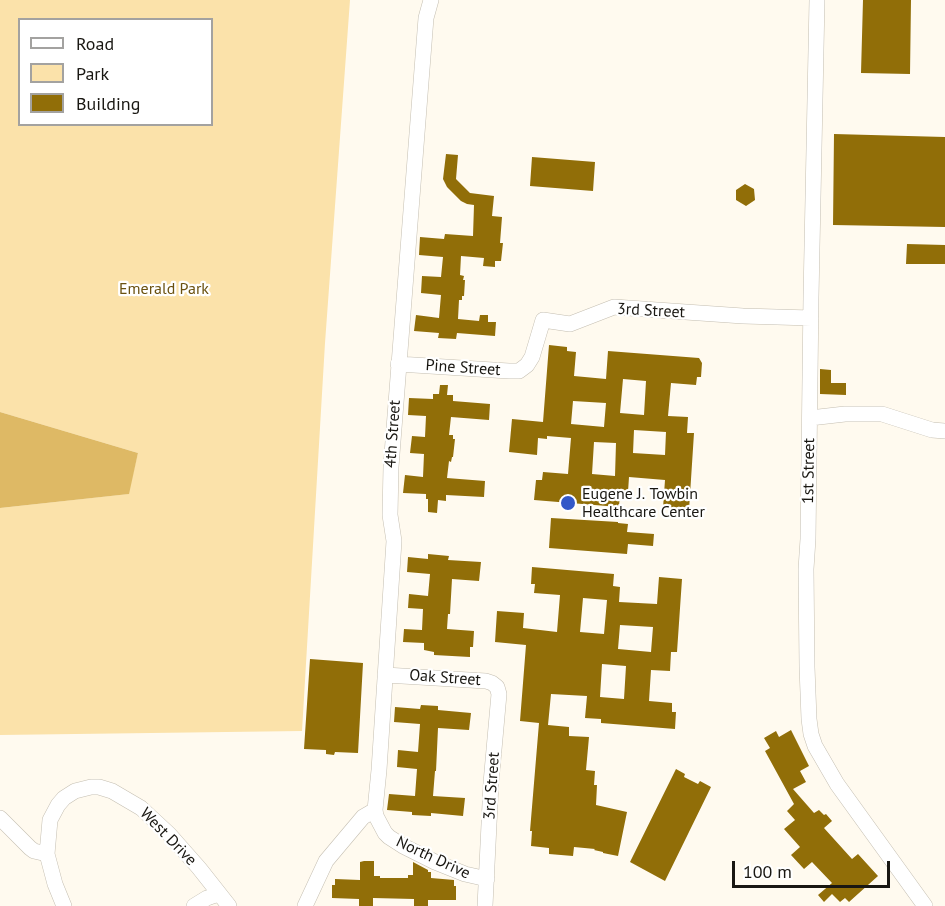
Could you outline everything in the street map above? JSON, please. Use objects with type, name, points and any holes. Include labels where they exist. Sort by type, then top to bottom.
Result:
[{"type":"street","name":"4th Street","points":[[375,810],[394,541],[390,514],[390,468],[426,18],[431,0]]},
{"type":"street","name":"1st Street","points":[[817,0],[806,569],[807,695],[811,734],[815,746],[837,784],[925,906]]},
{"type":"street","name":"3rd Street","points":[[527,365],[532,357],[543,320],[570,324],[614,307],[811,318]]},
{"type":"street","name":"Pine Street","points":[[398,364],[508,371],[519,371],[527,365]]},
{"type":"street","points":[[810,417],[882,414],[932,430],[945,431]]},
{"type":"street","name":"Oak Street","points":[[385,675],[486,681],[495,685],[499,693]]},
{"type":"street","name":"3rd Street","points":[[485,906],[491,783],[499,693]]},
{"type":"street","name":"West Drive","points":[[64,906],[47,854],[50,820],[64,798],[75,791],[99,787],[125,797],[147,813],[169,834],[229,906]]},
{"type":"street","points":[[305,906],[326,861],[363,817],[375,810]]},
{"type":"street","name":"North Drive","points":[[375,810],[376,816],[389,837],[435,862],[465,874],[486,879]]},
{"type":"street","points":[[0,818],[30,848],[47,854]]},
{"type":"street","points":[[194,906],[207,897],[219,894]]},
{"type":"green space","name":"Emerald Park","points":[[0,0],[350,0],[325,343],[302,731],[0,735],[0,508],[128,494],[138,453],[0,412]]},
{"type":"shaded area","points":[[0,412],[138,453],[129,494],[0,508]]},
{"type":"building","points":[[863,0],[911,0],[910,74],[861,73]]},
{"type":"building","points":[[834,134],[945,137],[945,227],[833,225]]},
{"type":"building","points":[[446,154],[458,155],[456,179],[470,193],[494,196],[492,216],[502,217],[501,261],[495,261],[495,267],[483,266],[484,258],[461,256],[460,275],[464,276],[463,280],[465,280],[464,296],[462,300],[459,300],[458,319],[479,321],[480,315],[488,315],[488,322],[496,322],[495,336],[457,333],[456,339],[438,338],[439,333],[414,331],[416,315],[439,318],[441,295],[421,293],[422,276],[441,277],[443,257],[419,255],[420,237],[444,239],[445,234],[473,236],[474,205],[461,201],[447,187],[443,179]]},
{"type":"building","points":[[532,157],[595,162],[593,191],[530,186]]},
{"type":"building","points":[[745,184],[754,189],[755,200],[746,206],[736,200],[736,190]]},
{"type":"building","points":[[907,244],[945,245],[945,264],[906,264]]},
{"type":"building","points":[[549,345],[567,347],[567,351],[576,352],[574,376],[606,379],[608,351],[699,358],[702,363],[701,377],[697,377],[696,385],[671,383],[668,416],[688,417],[687,433],[694,433],[689,510],[663,508],[665,480],[629,477],[628,492],[620,491],[619,507],[534,500],[536,480],[542,480],[543,472],[568,474],[571,438],[547,436],[547,439],[538,438],[537,455],[509,452],[512,419],[543,422]],"holes":[[[623,379],[646,381],[644,415],[620,413]],[[573,401],[606,403],[604,427],[571,424]],[[634,430],[666,432],[665,455],[633,453]],[[594,442],[616,443],[615,476],[592,474]]]},
{"type":"building","points":[[820,369],[831,370],[831,383],[846,383],[846,395],[820,394]]},
{"type":"building","points":[[440,385],[448,385],[447,395],[453,395],[453,401],[490,404],[489,420],[451,417],[449,435],[453,435],[455,439],[447,478],[485,481],[484,497],[446,495],[446,501],[438,500],[437,513],[428,512],[426,494],[403,493],[405,475],[423,477],[424,454],[410,453],[412,436],[425,437],[426,416],[408,415],[409,398],[433,399],[433,394],[439,394]]},
{"type":"building","points":[[551,518],[628,524],[627,532],[654,534],[653,546],[628,544],[627,554],[549,548]]},
{"type":"building","points":[[428,554],[449,556],[448,560],[481,562],[479,581],[452,579],[447,629],[474,631],[470,657],[434,655],[434,652],[424,650],[424,643],[403,642],[404,629],[422,630],[423,609],[408,608],[409,594],[428,596],[430,574],[407,572],[408,557],[428,559]]},
{"type":"building","points":[[532,567],[614,574],[613,586],[620,587],[619,602],[657,604],[659,577],[682,579],[677,652],[671,652],[670,671],[651,670],[649,701],[672,703],[672,712],[676,712],[675,729],[601,723],[601,719],[585,718],[587,696],[551,694],[548,725],[569,727],[569,736],[589,737],[586,770],[595,771],[596,805],[627,812],[618,856],[595,849],[574,847],[573,856],[549,854],[549,848],[531,846],[532,831],[530,831],[539,723],[520,721],[526,645],[495,642],[497,611],[524,613],[523,628],[557,632],[560,595],[534,593],[535,584],[531,584]],"holes":[[[583,598],[607,600],[604,634],[580,632]],[[620,625],[653,627],[651,652],[618,649]],[[602,664],[626,666],[624,699],[600,697]]]},
{"type":"building","points":[[310,659],[363,663],[358,753],[335,752],[334,755],[326,754],[326,750],[304,749]]},
{"type":"building","points":[[421,705],[438,706],[438,710],[471,713],[469,730],[438,728],[433,796],[465,798],[463,816],[431,813],[431,816],[412,815],[412,812],[387,810],[389,794],[415,796],[417,769],[397,767],[398,750],[418,752],[420,724],[394,722],[395,707],[420,709]]},
{"type":"building","points":[[791,730],[809,766],[800,771],[806,782],[793,789],[814,813],[819,810],[832,821],[824,828],[852,859],[858,854],[878,876],[849,902],[845,898],[840,902],[832,894],[824,902],[818,895],[832,883],[812,862],[804,869],[791,855],[800,847],[784,829],[795,820],[787,811],[794,804],[765,751],[770,748],[764,738],[776,731],[779,737]]},
{"type":"building","points":[[676,769],[685,774],[684,777],[698,784],[700,781],[711,787],[665,881],[630,862]]},
{"type":"building","points":[[374,861],[374,876],[380,876],[380,878],[408,878],[408,875],[413,875],[413,862],[431,872],[431,878],[454,880],[456,900],[428,900],[428,906],[414,906],[414,899],[373,898],[373,906],[359,906],[359,899],[332,898],[332,885],[335,885],[335,879],[360,880],[360,862]]},
{"type":"place","name":"Eugene J. Towbin Healthcare Center","points":[[568,503]]}]
